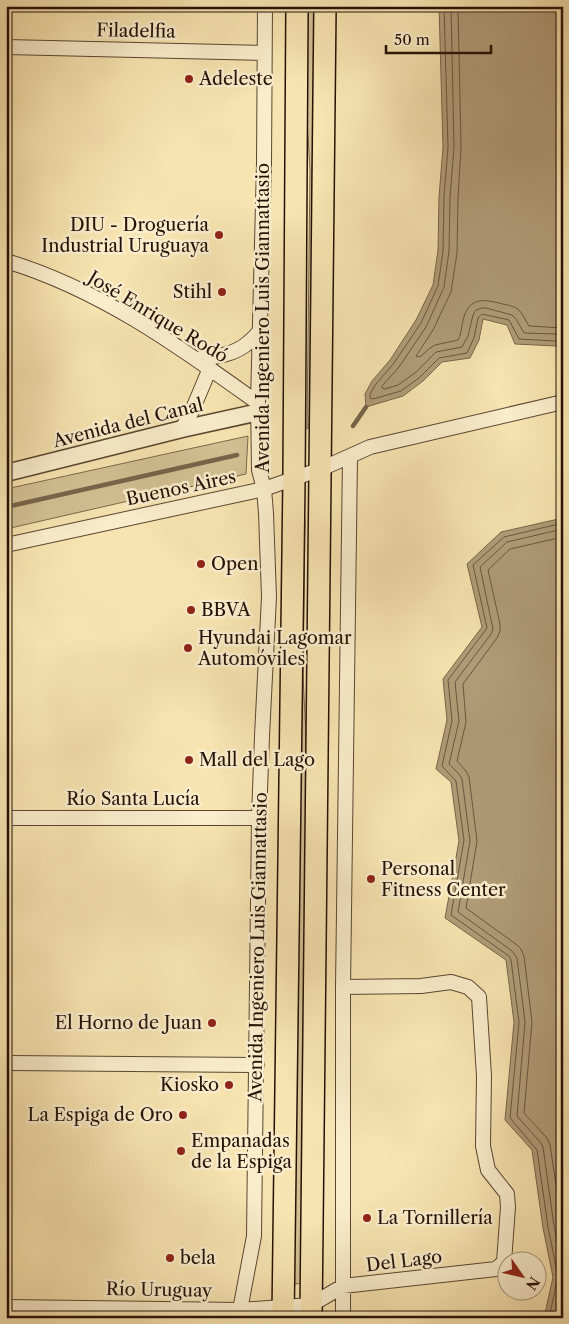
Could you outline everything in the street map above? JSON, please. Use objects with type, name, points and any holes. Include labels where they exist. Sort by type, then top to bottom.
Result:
[{"type":"main road","name":"Avenida Ingeniero Luis Giannattasio","points":[[283,1312],[294,479],[297,6]]},
{"type":"main road","points":[[311,1312],[325,6]]},
{"type":"street","name":"Avenida Ingeniero Luis Giannattasio","points":[[240,1314],[254,1236],[259,818],[269,597],[266,513],[264,489],[259,470],[265,6]]},
{"type":"street","name":"Filadelfia","points":[[6,47],[264,53]]},
{"type":"street","name":"José Enrique Rodó","points":[[6,261],[32,268],[79,289],[127,315],[196,358],[259,407]]},
{"type":"street","points":[[196,358],[228,354],[248,343],[260,331]]},
{"type":"street","points":[[182,429],[192,411],[210,368]]},
{"type":"street","name":"Buenos Aires","points":[[6,545],[264,489],[321,469],[370,447],[563,402]]},
{"type":"street","name":"Avenida del Canal","points":[[6,473],[182,429],[259,407]]},
{"type":"street","points":[[343,1318],[343,987],[350,457]]},
{"type":"street","points":[[269,597],[291,618]]},
{"type":"street","name":"Río Santa Lucía","points":[[6,818],[259,818]]},
{"type":"street","name":"Del Lago","points":[[311,1312],[343,1286],[496,1269],[504,1262],[508,1207],[507,1194],[488,1170],[483,1146],[484,1076],[479,997],[468,987],[451,982],[421,986],[343,987]]},
{"type":"street","points":[[6,1063],[257,1065]]},
{"type":"street","name":"Río Uruguay","points":[[6,1307],[240,1314],[311,1312]]},
{"type":"shaded area","points":[[305,6],[317,6],[316,167],[309,428],[307,429],[310,170],[304,70]]},
{"type":"shaded area","points":[[248,436],[246,474],[6,529],[6,489]]},
{"type":"shaded area","points":[[301,519],[305,519],[303,675],[310,819],[305,1283],[294,1284]]},
{"type":"water","points":[[439,6],[563,6],[563,348],[515,344],[507,325],[483,319],[479,340],[470,358],[442,362],[423,381],[403,396],[366,407],[365,394],[372,381],[390,360],[416,320],[433,285],[438,250],[439,197],[443,147]]},
{"type":"water","points":[[563,518],[563,1318],[544,1318],[553,1277],[543,1228],[532,1150],[505,1120],[514,1022],[506,960],[445,918],[459,841],[451,782],[436,769],[447,720],[443,679],[482,627],[467,564],[501,532]]},
{"type":"waterway","points":[[353,426],[366,407]]},
{"type":"waterway","points":[[6,507],[237,455]]},
{"type":"place","name":"Adeleste","points":[[189,79]]},
{"type":"place","name":"DIU - Droguería Industrial Uruguaya","points":[[219,235]]},
{"type":"place","name":"Stihl","points":[[222,292]]},
{"type":"place","name":"Open","points":[[201,564]]},
{"type":"place","name":"BBVA","points":[[191,610]]},
{"type":"place","name":"Hyundai Lagomar Automóviles","points":[[188,648]]},
{"type":"place","name":"Mall del Lago","points":[[189,760]]},
{"type":"place","name":"Personal Fitness Center","points":[[371,879]]},
{"type":"place","name":"El Horno de Juan","points":[[212,1023]]},
{"type":"place","name":"Kiosko","points":[[229,1085]]},
{"type":"place","name":"La Espiga de Oro","points":[[183,1115]]},
{"type":"place","name":"Empanadas de la Espiga","points":[[181,1151]]},
{"type":"place","name":"La Tornillería","points":[[367,1218]]},
{"type":"place","name":"bela","points":[[170,1258]]}]
